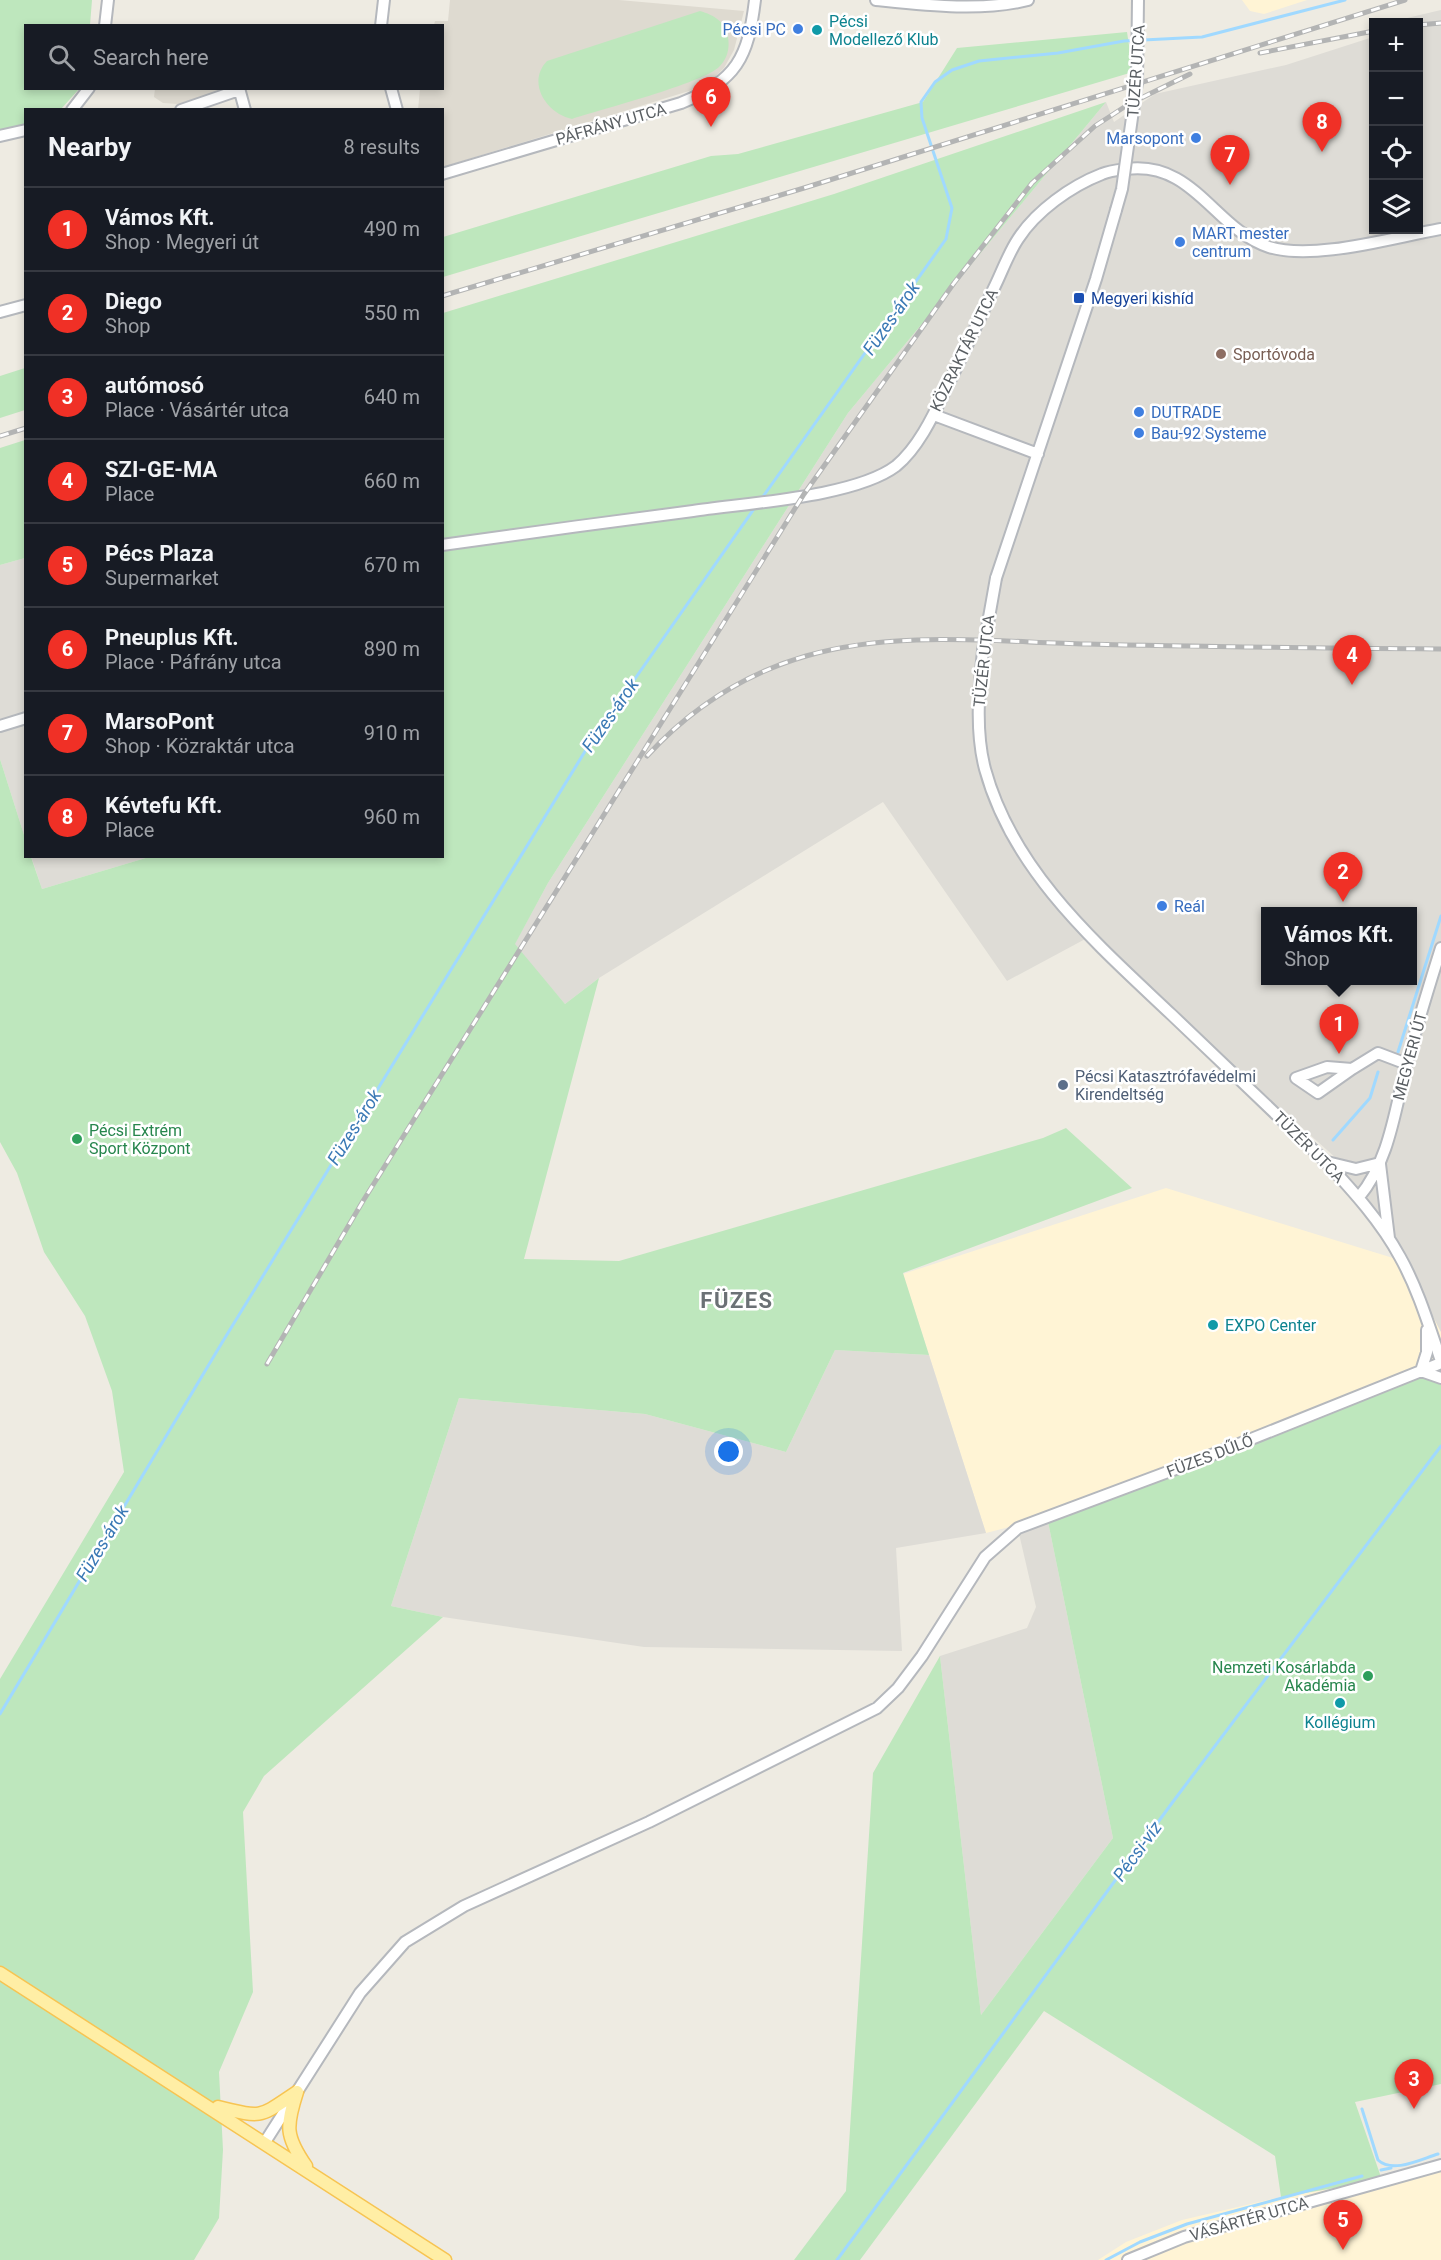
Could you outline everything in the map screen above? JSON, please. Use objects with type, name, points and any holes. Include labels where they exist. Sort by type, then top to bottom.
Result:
[{"type":"main road","points":[[0,1973],[445,2260]]},
{"type":"main road","points":[[211,2107],[256,2116],[268,2112],[297,2092]]},
{"type":"main road","points":[[297,2092],[288,2132],[291,2144],[310,2172]]},
{"type":"street","points":[[105,24],[108,0]]},
{"type":"street","points":[[381,24],[384,0]]},
{"type":"street","name":"PÁFRÁNY UTCA","points":[[444,173],[681,104],[708,92],[735,69],[746,52],[751,36],[755,0]]},
{"type":"street","points":[[876,0],[985,5],[1028,0]]},
{"type":"street","name":"TÜZÉR UTCA","points":[[1138,0],[1139,59],[1134,117],[1116,210],[996,578],[982,651],[978,717],[984,768],[1007,828],[1037,873],[1086,934],[1326,1162],[1359,1197]]},
{"type":"street","points":[[74,108],[87,90]]},
{"type":"street","points":[[187,108],[236,90]]},
{"type":"street","points":[[239,90],[244,108]]},
{"type":"street","points":[[392,90],[397,108]]},
{"type":"street","points":[[0,136],[24,130]]},
{"type":"street","name":"KÖZRAKTÁR UTCA","points":[[444,545],[763,502],[853,486],[877,478],[898,464],[910,451],[934,415],[1017,239],[1039,214],[1077,186],[1105,172],[1133,168],[1168,174],[1190,186],[1246,235],[1268,246],[1285,249],[1326,250],[1441,229]]},
{"type":"street","points":[[0,312],[24,306]]},
{"type":"street","points":[[934,415],[1038,454]]},
{"type":"street","points":[[0,726],[24,719]]},
{"type":"street","name":"MEGYERI ÚT","points":[[1441,948],[1380,1163],[1359,1197],[1390,1241],[1410,1279],[1441,1362]]},
{"type":"street","points":[[1352,1069],[1378,1053],[1407,1064]]},
{"type":"street","points":[[1326,1162],[1356,1169],[1380,1163]]},
{"type":"street","name":"MEGYERI ÚT","points":[[1380,1163],[1390,1241]]},
{"type":"street","points":[[1426,1320],[1427,1352],[1421,1371],[1441,1378]]},
{"type":"street","name":"FÜZES DŰLŐ","points":[[265,2142],[360,1993],[405,1942],[464,1906],[649,1822],[877,1708],[898,1688],[922,1656],[985,1557],[1018,1528],[1189,1464],[1441,1362]]},
{"type":"street","name":"VÁSÁRTÉR UTCA","points":[[1128,2260],[1184,2237],[1441,2165]]},
{"type":"shaded area","points":[[450,0],[619,0],[744,11],[734,50],[724,68],[711,81],[689,91],[444,167],[444,108],[418,108],[420,90],[444,90],[444,24],[434,24],[435,21],[448,21]]},
{"type":"shaded area","points":[[1242,0],[1307,0],[1264,14],[1250,11]]},
{"type":"shaded area","points":[[1441,10],[1441,1332],[1426,1303],[1393,1258],[1337,1159],[1089,937],[1007,981],[883,802],[599,978],[565,1004],[514,945],[548,883],[848,413],[1106,102],[1114,122],[1155,94],[1286,65],[1369,38],[1369,234],[1423,234],[1423,18],[1407,18]]},
{"type":"shaded area","points":[[155,90],[222,90],[178,104],[163,103],[154,97]]},
{"type":"shaded area","points":[[24,558],[24,835],[0,759],[0,565]]},
{"type":"shaded area","points":[[32,858],[146,858],[42,889]]},
{"type":"shaded area","points":[[1166,1188],[1393,1258],[1426,1303],[1441,1332],[1441,1361],[1017,1525],[986,1533],[903,1274]]},
{"type":"shaded area","points":[[835,1350],[929,1355],[986,1533],[896,1548],[902,1651],[644,1647],[443,1617],[391,1606],[459,1398],[645,1414],[786,1452]]},
{"type":"shaded area","points":[[1047,1517],[1113,1838],[981,2015],[940,1656],[1027,1628],[1036,1607],[1017,1525]]},
{"type":"shaded area","points":[[1441,2163],[1441,2260],[1098,2260],[1126,2242],[1182,2220],[1281,2197],[1382,2181]]},
{"type":"green space","points":[[0,0],[92,0],[90,24],[24,24],[24,90],[78,90],[62,108],[24,108],[24,126],[0,133]]},
{"type":"green space","points":[[700,11],[719,20],[725,27],[728,37],[729,46],[724,61],[709,73],[673,88],[572,119],[555,111],[542,96],[539,79],[541,70],[547,61]]},
{"type":"green space","points":[[1127,32],[1133,72],[444,277],[444,237],[711,156],[738,154],[923,102],[957,48]]},
{"type":"green space","points":[[1106,102],[848,413],[548,883],[515,944],[565,1004],[599,978],[524,1259],[619,1261],[1043,1138],[1066,1128],[1132,1188],[903,1273],[929,1355],[835,1350],[786,1452],[645,1414],[459,1398],[391,1606],[443,1617],[264,1776],[243,1812],[253,1992],[219,2072],[223,2150],[219,2218],[194,2260],[0,2260],[0,1679],[124,1472],[112,1391],[85,1316],[44,1252],[17,1173],[0,1142],[0,759],[24,835],[24,858],[31,858],[42,889],[146,858],[444,858],[444,313],[834,194]]},
{"type":"green space","points":[[24,368],[24,410],[0,418],[0,376]]},
{"type":"green space","points":[[24,440],[24,558],[0,565],[0,448]]},
{"type":"green space","points":[[1441,1361],[1441,2084],[1355,2102],[1382,2180],[1281,2197],[1275,2156],[1044,2011],[860,2260],[794,2260],[846,2191],[873,1773],[940,1656],[981,2015],[1113,1838],[1047,1517]]},
{"type":"waterway","name":"Füzes-árok","points":[[762,498],[946,239],[952,208],[922,118],[921,102],[935,82],[952,70],[979,61],[1058,53],[1124,41],[1202,37],[1345,0]]},
{"type":"waterway","name":"Füzes-árok","points":[[0,1714],[223,1341],[592,740],[756,506]]},
{"type":"waterway","points":[[1398,1052],[1441,916]]},
{"type":"waterway","points":[[1333,1140],[1370,1098],[1378,1072]]},
{"type":"waterway","name":"Pécsi-víz","points":[[837,2260],[1172,1803],[1441,1446]]},
{"type":"waterway","points":[[1362,2109],[1378,2160],[1384,2164],[1399,2166],[1438,2154]]},
{"type":"waterway","points":[[1381,2170],[1391,2168]]},
{"type":"waterway","points":[[1106,2260],[1140,2242],[1187,2224],[1362,2176]]},
{"type":"railway","points":[[444,295],[804,188],[1405,0]]},
{"type":"railway","points":[[1423,25],[1441,23]]},
{"type":"railway","points":[[1260,53],[1369,32]]},
{"type":"railway","points":[[267,1364],[363,1201],[804,494],[954,283],[1032,183],[1095,126],[1129,104],[1190,74]]},
{"type":"railway","points":[[0,436],[24,429]]},
{"type":"railway","points":[[647,756],[700,708],[761,672],[806,656],[875,643],[910,640],[981,640],[1176,646],[1441,649]]},
{"type":"place","name":"Pécsi PC","points":[[798,29]]},
{"type":"place","name":"Pécsi Modellező Klub","points":[[817,30]]},
{"type":"place","name":"Pneuplus Kft.","points":[[711,127]]},
{"type":"place","name":"Marsopont","points":[[1196,138]]},
{"type":"place","name":"Kévtefu Kft.","points":[[1322,152]]},
{"type":"place","name":"MarsoPont","points":[[1230,185]]},
{"type":"place","name":"MART mester centrum","points":[[1180,242]]},
{"type":"place","name":"Megyeri kishíd","points":[[1079,298]]},
{"type":"place","name":"Sportóvoda","points":[[1221,354]]},
{"type":"place","name":"DUTRADE","points":[[1139,412]]},
{"type":"place","name":"Bau-92 Systeme","points":[[1139,433]]},
{"type":"place","name":"SZI-GE-MA","points":[[1352,685]]},
{"type":"place","name":"Diego","points":[[1343,902]]},
{"type":"place","name":"Reál","points":[[1162,906]]},
{"type":"place","name":"Vámos Kft.","points":[[1339,1054]]},
{"type":"place","name":"Pécsi Katasztrófavédelmi Kirendeltség","points":[[1063,1085]]},
{"type":"place","name":"Pécsi Extrém Sport Központ","points":[[77,1139]]},
{"type":"place","name":"EXPO Center","points":[[1213,1325]]},
{"type":"place","name":"Nemzeti Kosárlabda Akadémia","points":[[1368,1676]]},
{"type":"place","name":"Kollégium","points":[[1340,1703]]},
{"type":"place","name":"autómosó","points":[[1414,2109]]},
{"type":"place","name":"Pécs Plaza","points":[[1343,2250]]},
{"type":"district","name":"FÜZES","points":[[737,1300]]}]
